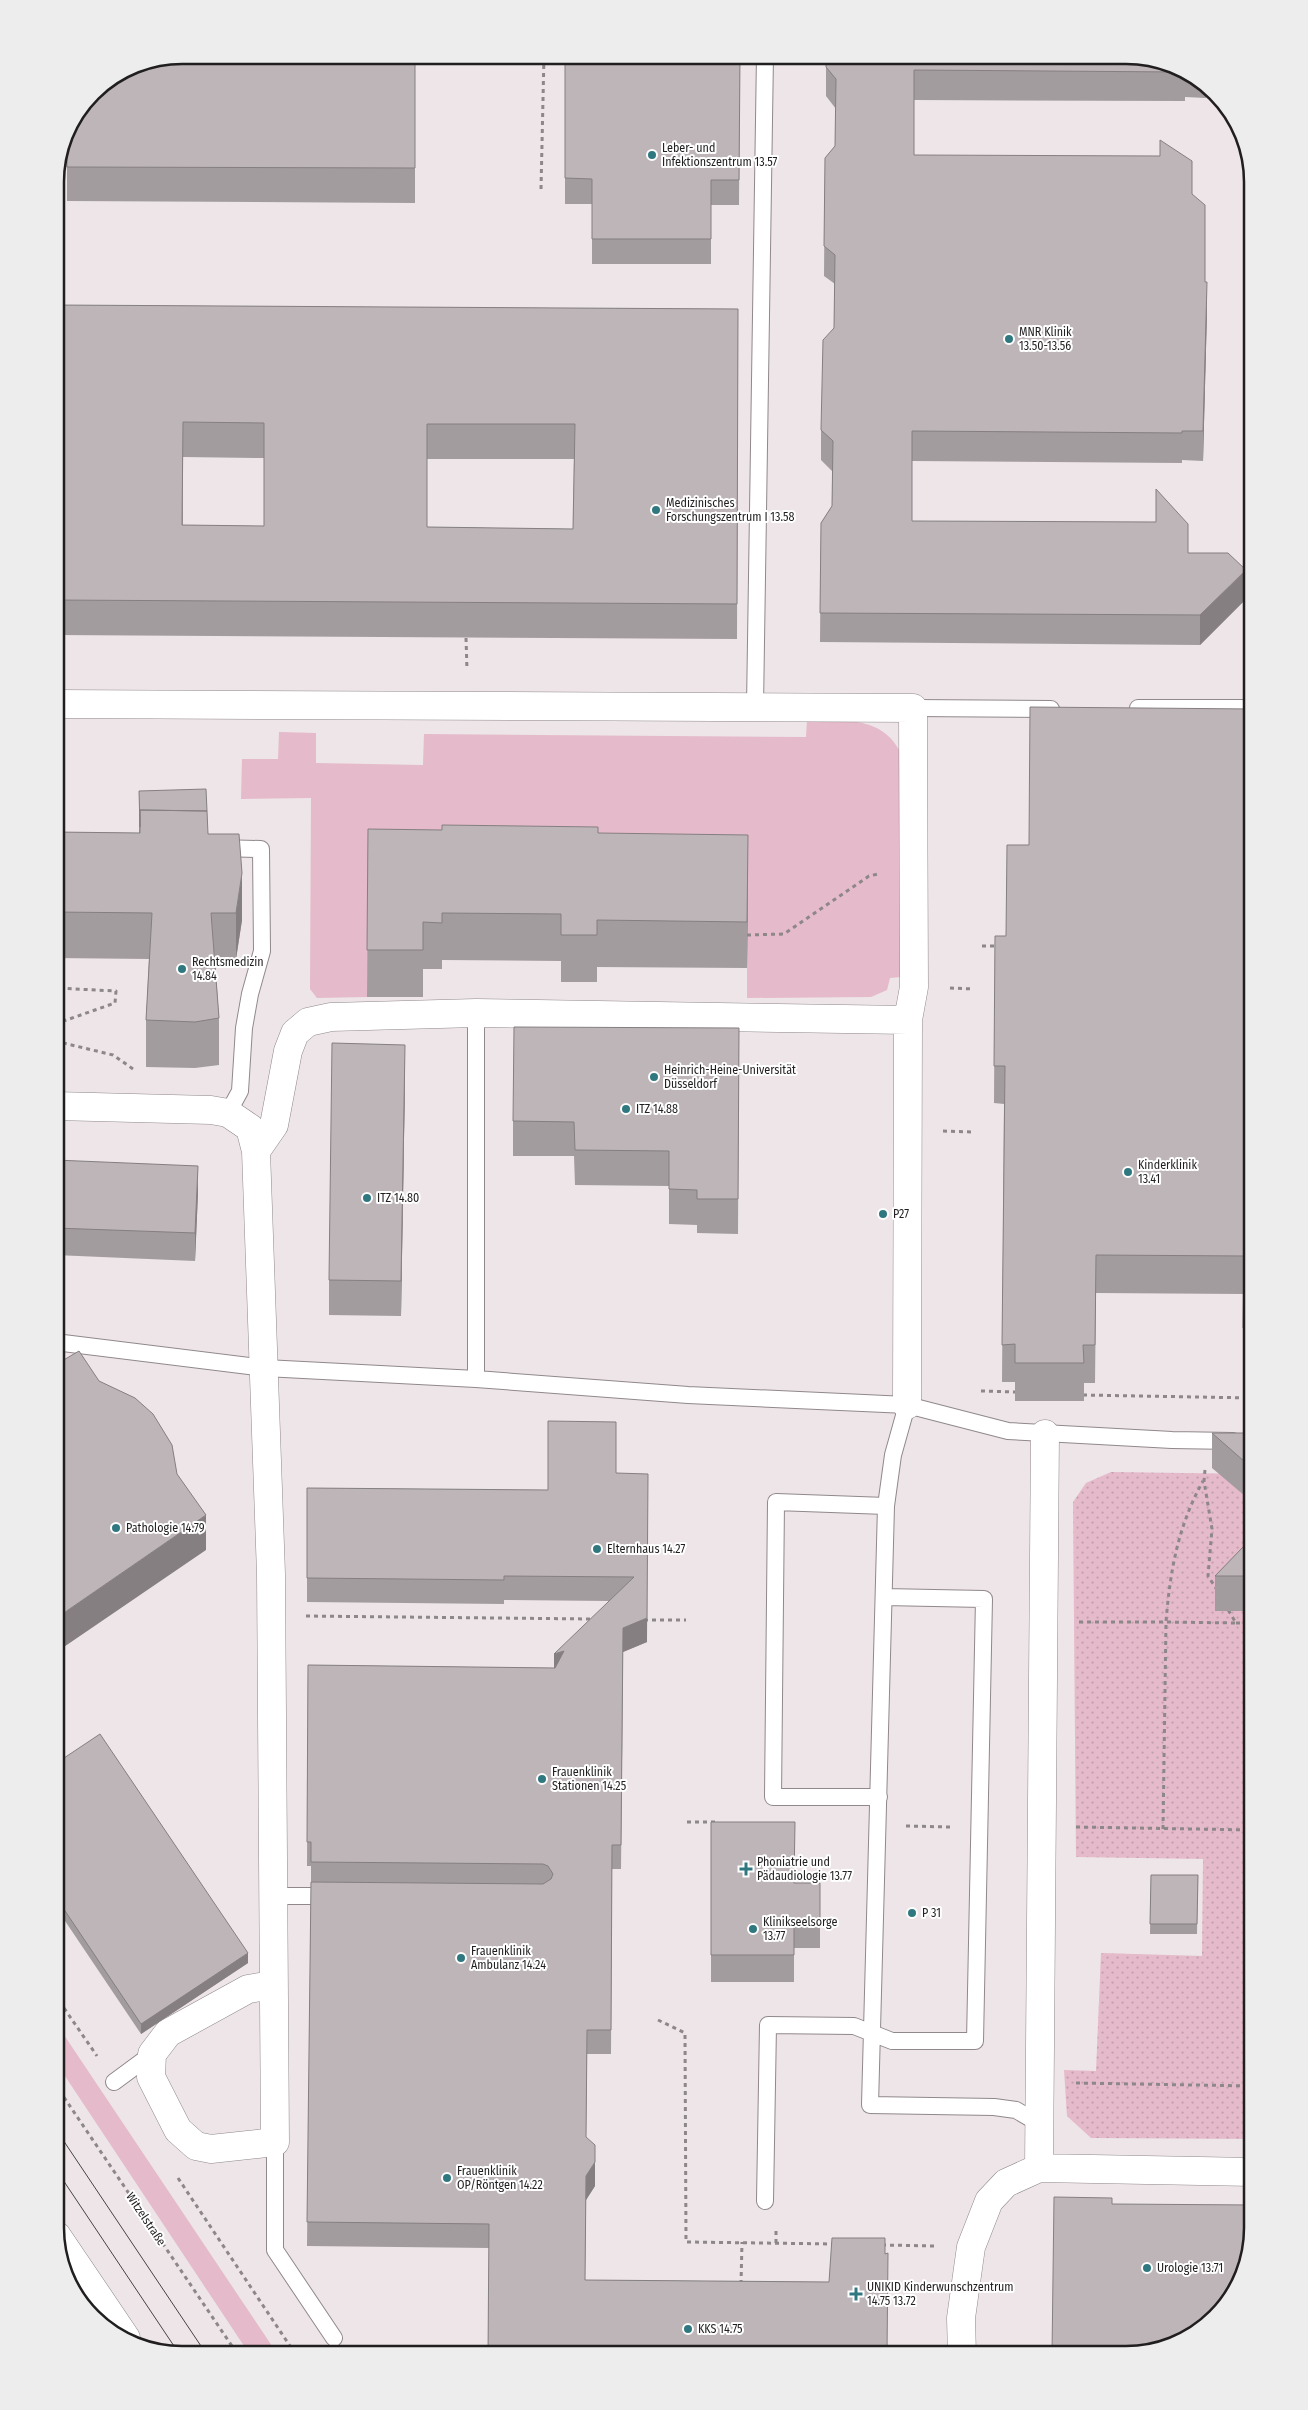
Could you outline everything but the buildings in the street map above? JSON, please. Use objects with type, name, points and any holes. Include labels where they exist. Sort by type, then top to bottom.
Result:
[{"type":"street","points":[[64,704],[913,708],[914,987],[908,1020],[907,1405]]},
{"type":"street","points":[[256,1151],[274,1125],[288,1051],[295,1033],[308,1022],[332,1017],[476,1013],[908,1020]]},
{"type":"street","points":[[64,1106],[210,1110],[228,1113],[250,1128],[256,1151],[265,1368],[270,1616],[275,2142],[211,2149],[196,2146],[178,2130],[151,2077],[152,2054],[168,2033],[248,1989],[273,1985]]},
{"type":"street","points":[[1039,2168],[1046,1434]]},
{"type":"street","points":[[962,2346],[961,2318],[971,2247],[989,2201],[1006,2183],[1039,2168],[1244,2172]]},
{"type":"street","points":[[66,2250],[119,2328]]},
{"type":"lane","points":[[755,707],[765,64]]},
{"type":"lane","points":[[913,708],[1069,709]]},
{"type":"lane","points":[[1118,708],[1244,708]]},
{"type":"lane","points":[[203,848],[262,849],[262,951],[250,994],[244,1028],[240,1091],[228,1113]]},
{"type":"lane","points":[[476,1013],[476,1379]]},
{"type":"lane","points":[[64,1343],[265,1368],[476,1379],[688,1395],[907,1405],[1008,1431],[1244,1441]]},
{"type":"lane","points":[[907,1405],[893,1455],[886,1506],[870,2105],[994,2107],[1016,2110],[1040,2124]]},
{"type":"lane","points":[[879,1797],[773,1796],[776,1502],[886,1506]]},
{"type":"lane","points":[[765,2201],[768,2025],[854,2026],[892,2041],[975,2041],[984,1599],[884,1597]]},
{"type":"lane","points":[[273,1896],[350,1896]]},
{"type":"lane","points":[[114,2082],[152,2054]]},
{"type":"lane","points":[[275,2142],[276,2250],[334,2338]]},
{"type":"path","points":[[541,189],[544,64]]},
{"type":"path","points":[[747,935],[784,934],[869,876],[896,870],[914,870]]},
{"type":"path","points":[[982,946],[1001,946]]},
{"type":"path","points":[[64,988],[116,991],[115,1004],[64,1021]]},
{"type":"path","points":[[64,1043],[114,1055],[150,1081],[157,1109]]},
{"type":"path","points":[[977,1391],[1015,1392]]},
{"type":"path","points":[[1083,1395],[1244,1398]]},
{"type":"path","points":[[1207,1440],[1204,1481],[1212,1529],[1208,1576],[1218,1592]]},
{"type":"path","points":[[1163,1829],[1166,1622],[1174,1555],[1188,1507],[1204,1481]]},
{"type":"path","points":[[1222,1600],[1236,1623]]},
{"type":"path","points":[[270,1616],[597,1619]]},
{"type":"path","points":[[636,1620],[686,1620]]},
{"type":"path","points":[[1086,1622],[1244,1623]]},
{"type":"path","points":[[1042,1827],[1244,1830]]},
{"type":"path","points":[[1040,2083],[1244,2086]]},
{"type":"path","name":"Witzelstraße","points":[[64,2097],[232,2346]]},
{"type":"path","points":[[741,2287],[742,2242]]},
{"type":"shaded area","points":[[807,720],[852,721],[878,729],[889,736],[898,747],[905,763],[901,977],[890,978],[887,990],[871,997],[747,998],[747,935],[368,876],[367,997],[317,998],[310,989],[311,798],[241,799],[242,759],[278,759],[279,732],[316,733],[316,763],[423,765],[424,734],[806,737]]},
{"type":"shaded area","points":[[1111,1472],[1244,1474],[1244,2139],[1091,2138],[1067,2116],[1064,2070],[1096,2071],[1101,1953],[1202,1956],[1203,1859],[1076,1857],[1073,1502],[1086,1483]]},
{"type":"shaded area","points":[[64,2035],[272,2346],[244,2346],[64,2075]]},
{"type":"tram line","points":[[64,2141],[201,2346]]},
{"type":"tram line","points":[[64,2181],[174,2346]]},
{"type":"place","name":"Leber- und Infektionszentrum 13.57","points":[[652,155]]},
{"type":"place","name":"MNR Klinik 13.50-13.56","points":[[1009,339]]},
{"type":"place","name":"Medizinisches Forschungszentrum I 13.58","points":[[656,510]]},
{"type":"place","name":"Rechtsmedizin 14.84","points":[[182,969]]},
{"type":"place","name":"Heinrich-Heine-Universität Düsseldorf","points":[[654,1077]]},
{"type":"place","name":"ITZ 14.88","points":[[626,1109]]},
{"type":"place","name":"Kinderklinik 13.41","points":[[1128,1172]]},
{"type":"place","name":"ITZ 14.80","points":[[367,1198]]},
{"type":"place","name":"P27","points":[[883,1214]]},
{"type":"place","name":"Pathologie 14.79","points":[[116,1528]]},
{"type":"place","name":"Elternhaus 14.27","points":[[597,1549]]},
{"type":"place","name":"Frauenklinik Stationen 14.25","points":[[542,1779]]},
{"type":"place","name":"Phoniatrie und Pädaudiologie 13.77","points":[[746,1869]]},
{"type":"place","name":"P 31","points":[[912,1913]]},
{"type":"place","name":"Klinikseelsorge 13.77","points":[[753,1929]]},
{"type":"place","name":"Frauenklinik Ambulanz 14.24","points":[[461,1958]]},
{"type":"place","name":"Frauenklinik OP/Röntgen 14.22","points":[[447,2178]]},
{"type":"place","name":"Urologie 13.71","points":[[1147,2268]]},
{"type":"place","name":"UNIKID Kinderwunschzentrum 14.75 13.72","points":[[856,2294]]},
{"type":"place","name":"KKS 14.75","points":[[688,2329]]}]
